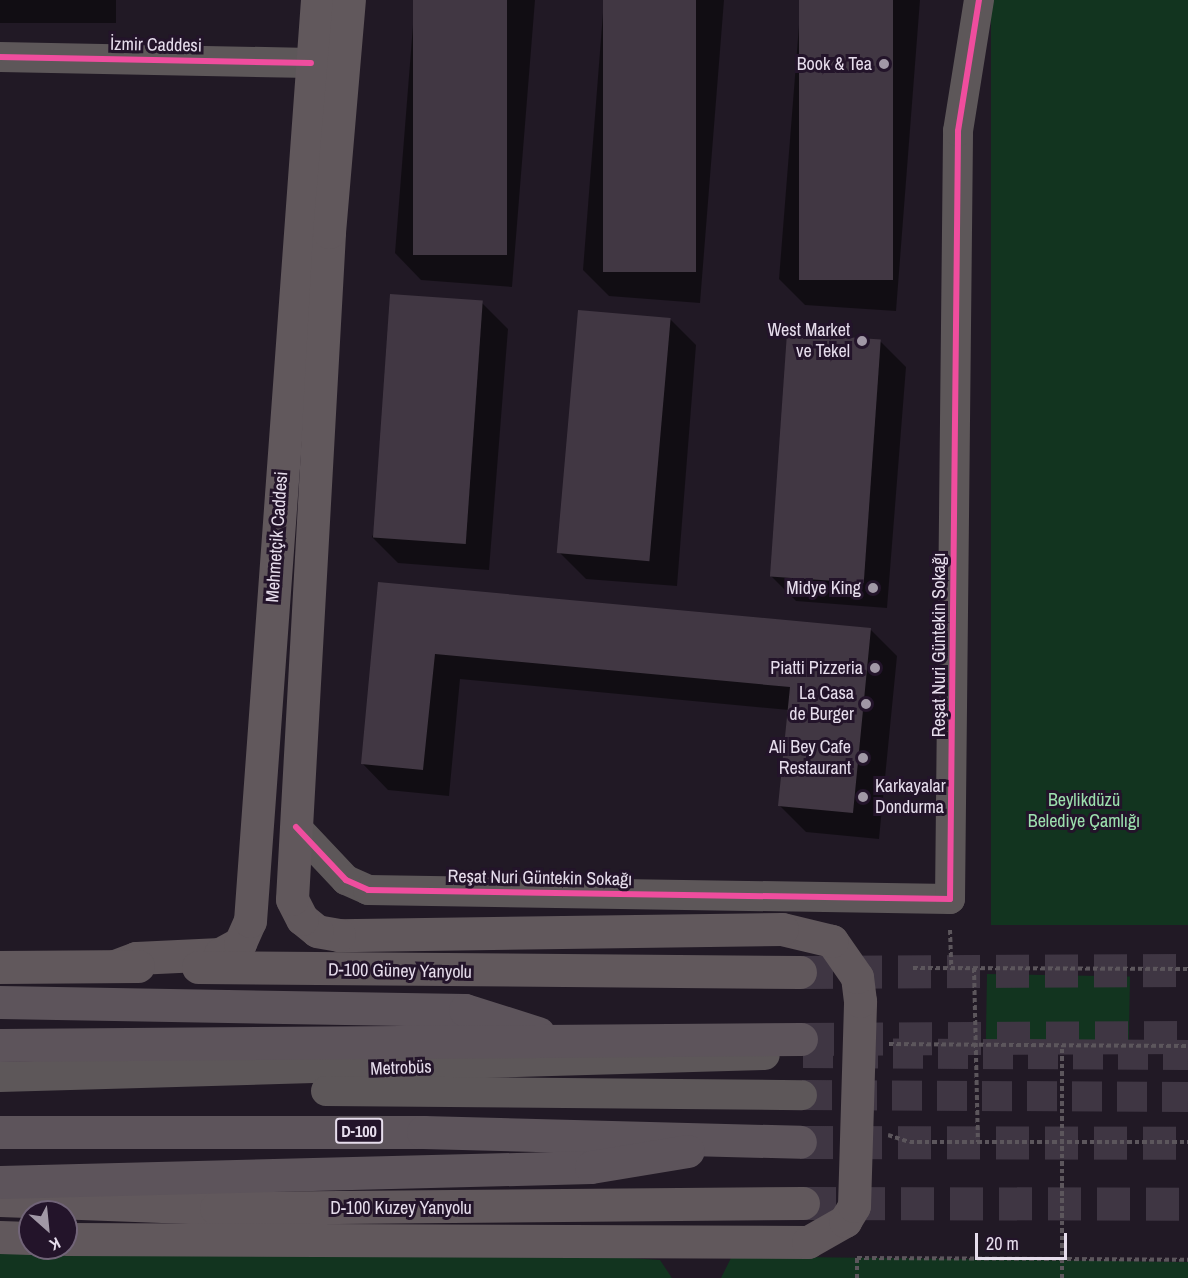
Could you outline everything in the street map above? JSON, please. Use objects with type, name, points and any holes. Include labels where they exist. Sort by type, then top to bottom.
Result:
[{"type":"highway","points":[[0,1002],[465,1010],[509,1020],[553,1040]]},
{"type":"highway","points":[[0,1045],[553,1040],[802,1046]]},
{"type":"highway","name":"D-100","points":[[0,1132],[423,1132],[800,1142]]},
{"type":"highway","points":[[0,1182],[591,1167],[643,1162],[718,1141]]},
{"type":"main road","name":"Mehmetçik Caddesi","points":[[78,1239],[808,1242],[836,1227],[854,1206],[859,1125],[857,977],[832,941],[782,929],[339,935],[316,931],[302,919],[292,898],[327,64],[316,0]]},
{"type":"main road","name":"Mehmetçik Caddesi","points":[[115,966],[136,958],[220,954],[240,943],[250,921],[327,64],[349,0]]},
{"type":"main road","name":"D-100 Güney Yanyolu","points":[[0,967],[800,972]]},
{"type":"main road","name":"D-100 Kuzey Yanyolu","points":[[0,1200],[216,1208],[803,1203]]},
{"type":"main road","points":[[0,1237],[18,1238]]},
{"type":"street","name":"Reşat Nuri Güntekin Sokağı","points":[[296,827],[346,880],[368,890],[950,898],[957,131],[979,0]]},
{"type":"street","name":"İzmir Caddesi","points":[[0,57],[327,64]]},
{"type":"street","name":"Metrobüs","points":[[0,1077],[295,1072],[802,1046]]},
{"type":"street","name":"Metrobüs","points":[[0,1096],[469,1090],[802,1095]]},
{"type":"path","points":[[950,898],[951,968]]},
{"type":"path","points":[[913,968],[1188,969]]},
{"type":"path","points":[[974,968],[978,1142]]},
{"type":"path","points":[[912,1047],[1188,1047]]},
{"type":"path","points":[[1062,1047],[1062,1278]]},
{"type":"path","points":[[859,1125],[910,1142],[1188,1142]]},
{"type":"path","points":[[857,1278],[857,1257],[1188,1260]]},
{"type":"green space","name":"Beylikdüzü Belediye Çamlığı","points":[[991,0],[1188,0],[1188,925],[991,925]]},
{"type":"green space","points":[[987,974],[1130,976],[1129,1044],[986,1042]]},
{"type":"green space","points":[[0,1252],[18,1252],[18,1260],[78,1260],[78,1253],[614,1257],[660,1260],[672,1278],[0,1278]]},
{"type":"green space","points":[[732,1256],[1188,1262],[1188,1278],[721,1278]]},
{"type":"building","points":[[413,0],[507,0],[507,255],[413,255]]},
{"type":"building","points":[[603,0],[696,0],[696,272],[603,272]]},
{"type":"building","points":[[799,0],[893,0],[893,280],[799,280]]},
{"type":"building","points":[[390,294],[483,300],[466,544],[373,537]]},
{"type":"building","points":[[578,310],[671,318],[649,561],[557,553]]},
{"type":"building","points":[[787,333],[881,340],[864,583],[770,576]]},
{"type":"building","points":[[378,582],[871,628],[853,813],[778,806],[790,687],[435,654],[423,770],[361,764]]},
{"type":"tunnel","points":[[800,972],[1188,970]]},
{"type":"tunnel","points":[[801,1039],[1188,1037]]},
{"type":"tunnel","points":[[803,1053],[1188,1055]]},
{"type":"tunnel","points":[[802,1095],[1188,1097]]},
{"type":"tunnel","points":[[800,1142],[1188,1143]]},
{"type":"tunnel","points":[[803,1203],[1188,1204]]},
{"type":"cycle path","points":[[296,827],[346,880],[368,890],[950,899],[958,131],[979,0]]},
{"type":"cycle path","points":[[0,57],[311,63]]},
{"type":"place","name":"Book & Tea","points":[[884,64]]},
{"type":"place","name":"West Market ve Tekel","points":[[862,341]]},
{"type":"place","name":"Midye King","points":[[873,588]]},
{"type":"place","name":"Piatti Pizzeria","points":[[875,668]]},
{"type":"place","name":"La Casa de Burger","points":[[866,704]]},
{"type":"place","name":"Ali Bey Cafe Restaurant","points":[[863,758]]},
{"type":"place","name":"Karkayalar Dondurma","points":[[863,797]]}]
